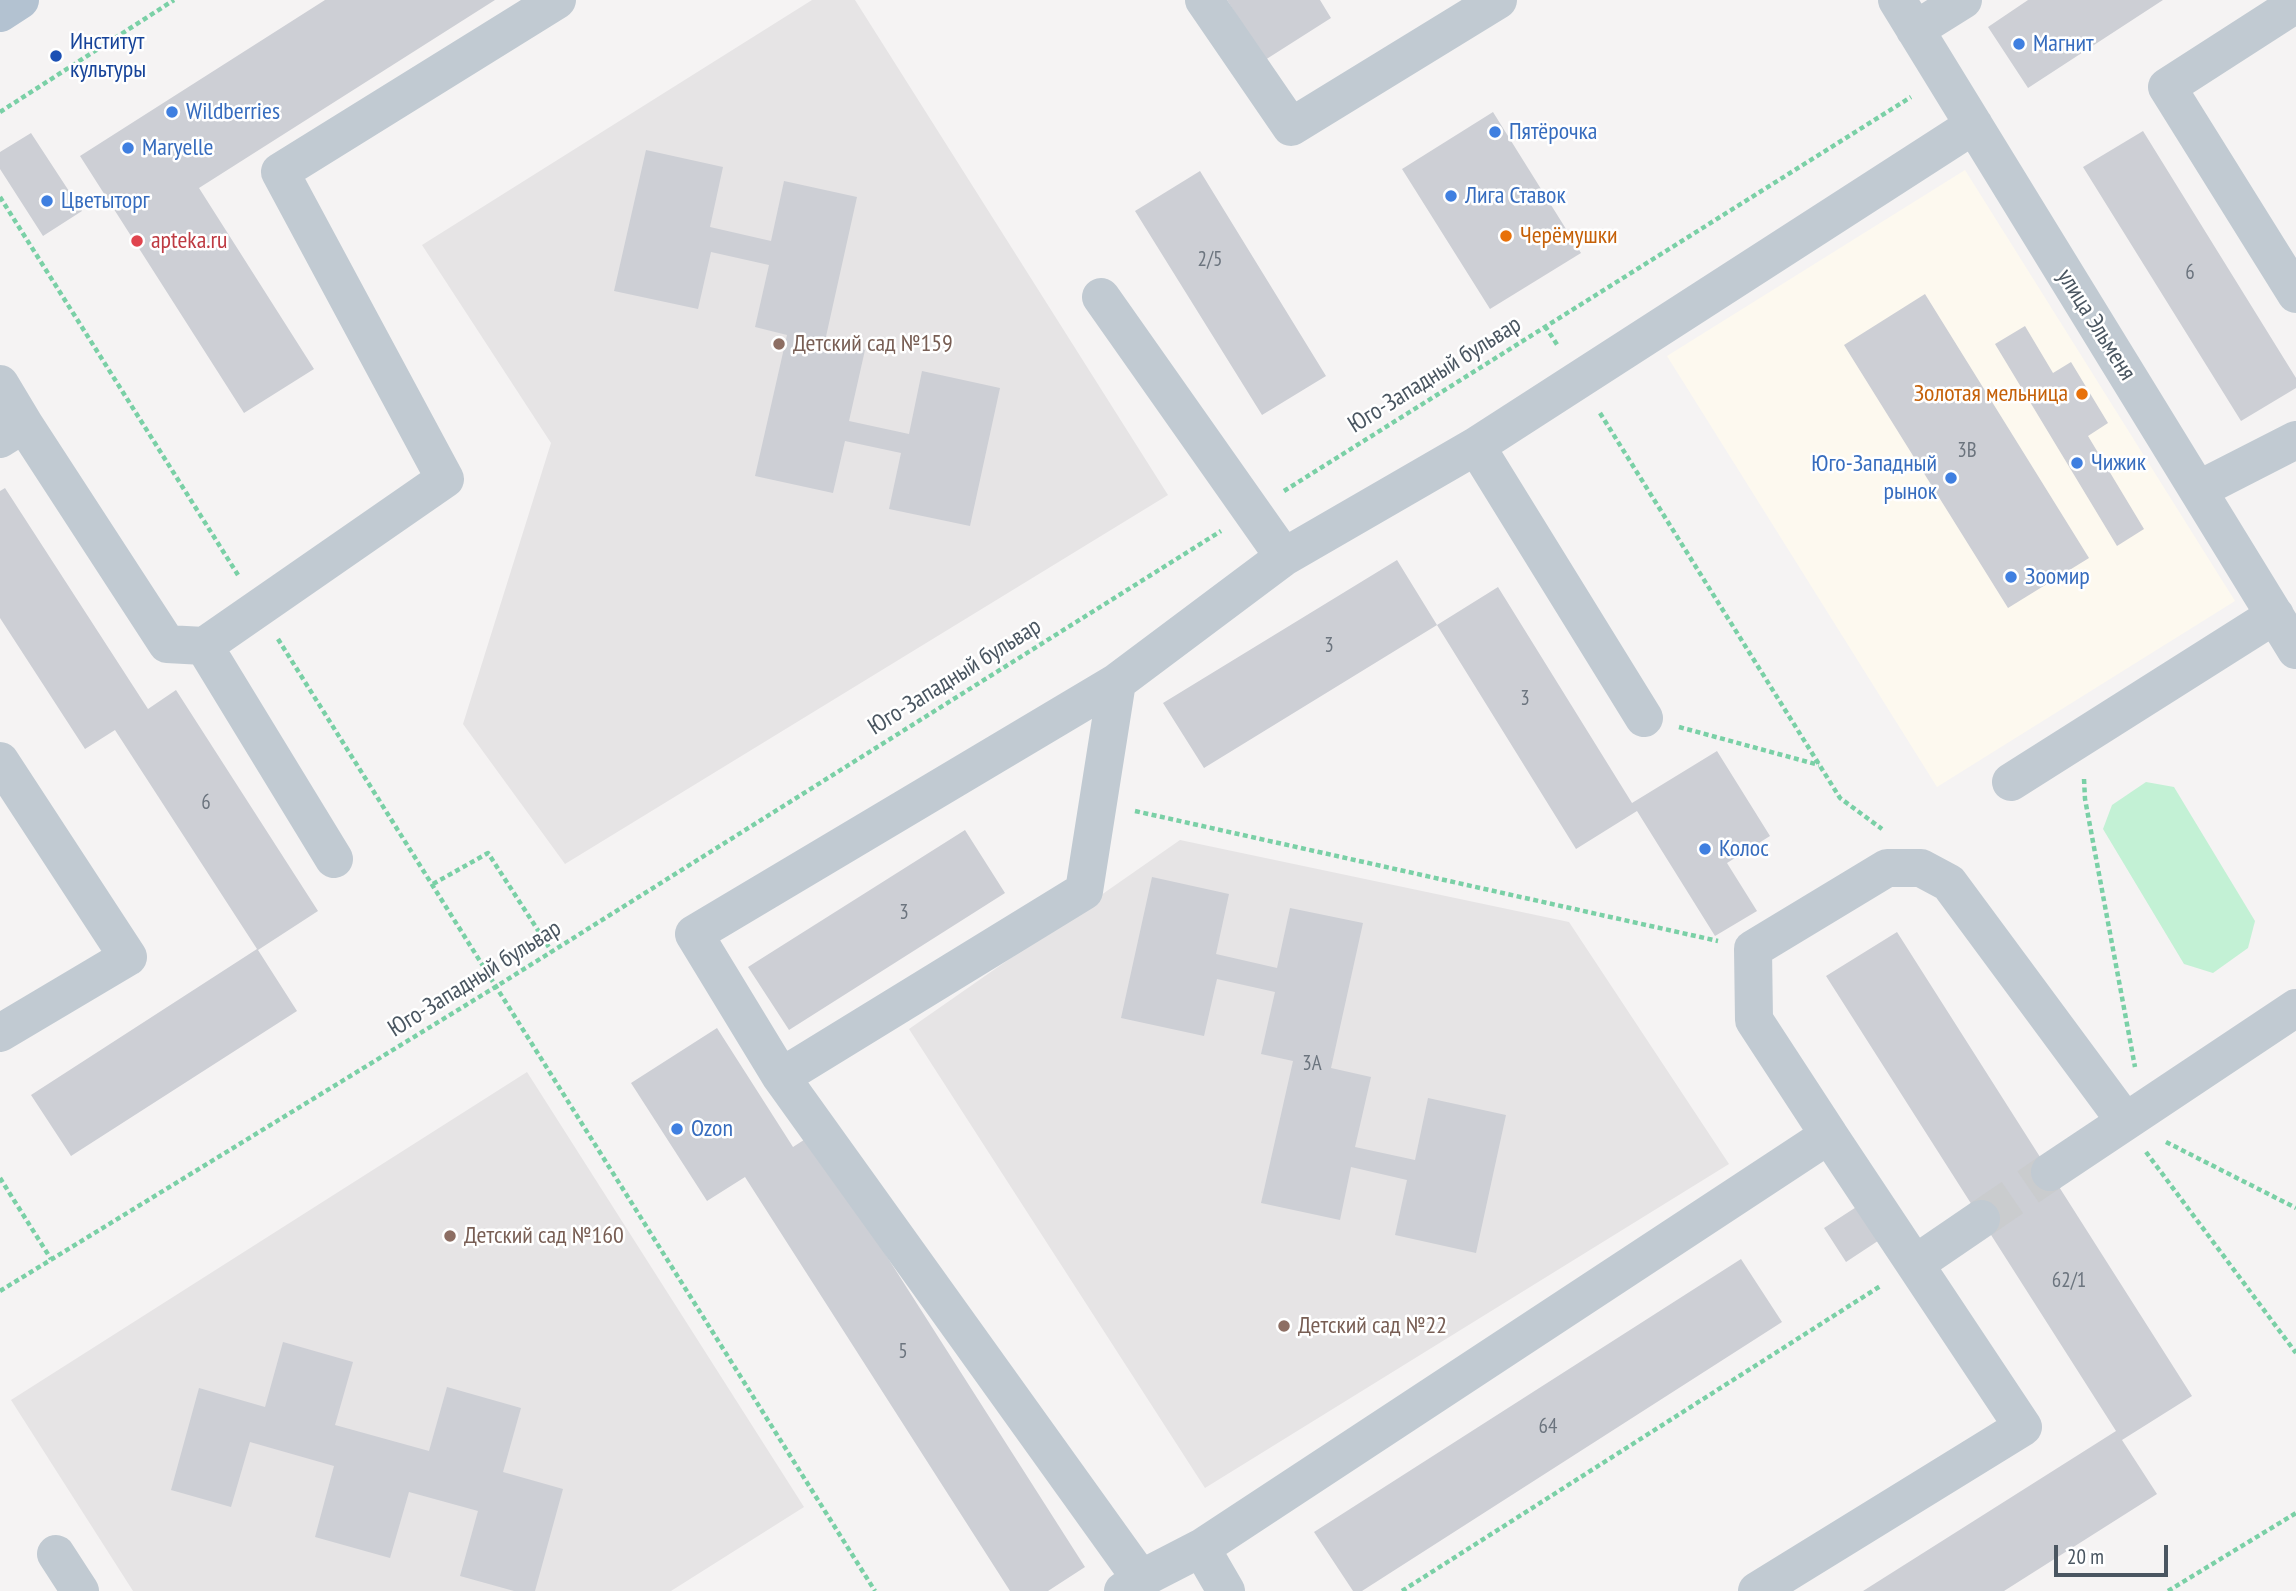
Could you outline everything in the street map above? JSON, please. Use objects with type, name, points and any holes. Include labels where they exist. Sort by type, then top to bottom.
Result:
[{"type":"main road","points":[[0,13],[20,0]]},
{"type":"street","points":[[0,384],[12,431],[167,644],[204,646],[445,479],[280,172],[557,0]]},
{"type":"street","points":[[1203,0],[1291,127],[1498,0]]},
{"type":"street","points":[[1906,15],[1963,0]]},
{"type":"street","points":[[2296,4],[2166,87],[2296,293]]},
{"type":"street","name":"улица Эльменя","points":[[1906,15],[2296,650]]},
{"type":"street","points":[[1829,1135],[1201,1548],[1132,1585],[781,1077],[694,934],[1117,682],[1284,557],[1476,446],[1974,125]]},
{"type":"street","points":[[1101,297],[1284,557]]},
{"type":"street","points":[[2198,490],[2296,440]]},
{"type":"street","points":[[1476,446],[1644,718]]},
{"type":"street","points":[[2011,782],[2275,615]]},
{"type":"street","points":[[204,646],[334,859]]},
{"type":"street","points":[[781,1077],[1084,891],[1117,682]]},
{"type":"street","points":[[0,761],[128,957],[0,1033]]},
{"type":"street","points":[[1757,1591],[2023,1427],[1754,1020],[1754,948],[1887,868],[1921,868],[1950,883],[2124,1121]]},
{"type":"street","points":[[2050,1172],[2296,1008]]},
{"type":"street","points":[[1914,1264],[1981,1219]]},
{"type":"street","points":[[1201,1548],[1226,1591]]},
{"type":"street","points":[[56,1554],[80,1591]]},
{"type":"path","points":[[0,112],[174,0]]},
{"type":"path","name":"Юго-Западный бульвар","points":[[0,1291],[498,986],[1914,95]]},
{"type":"path","points":[[0,197],[498,986],[875,1591]]},
{"type":"path","points":[[1545,326],[1840,798],[1912,851],[1921,868]]},
{"type":"path","points":[[1644,718],[1819,765]]},
{"type":"path","points":[[2083,736],[2085,799],[2135,1065],[2124,1121],[2175,1194],[2296,1353]]},
{"type":"path","points":[[1100,803],[1754,948]]},
{"type":"path","points":[[433,884],[488,853],[552,952]]},
{"type":"path","points":[[2124,1121],[2296,1208]]},
{"type":"path","points":[[0,1178],[51,1259]]},
{"type":"path","points":[[1402,1591],[1914,1264]]},
{"type":"path","points":[[2168,1591],[2296,1513]]},
{"type":"shaded area","name":"Детский сад №159","points":[[812,0],[855,0],[1168,495],[565,864],[463,724],[551,443],[422,245]]},
{"type":"shaded area","name":"Юго-Западный рынок","points":[[1965,170],[2235,601],[1937,787],[1667,356]]},
{"type":"shaded area","name":"Детский сад №22","points":[[1180,840],[1569,922],[1729,1164],[1205,1488],[909,1029]]},
{"type":"shaded area","name":"Детский сад №160","points":[[527,1072],[804,1507],[671,1591],[133,1591],[11,1400]]},
{"type":"green space","points":[[2146,782],[2174,787],[2255,921],[2248,948],[2213,973],[2184,964],[2103,829],[2112,805]]},
{"type":"building","points":[[325,0],[495,0],[199,188],[314,369],[244,413],[80,156]]},
{"type":"building","points":[[1227,0],[1320,0],[1331,18],[1265,60]]},
{"type":"building","points":[[2028,0],[2163,0],[2028,88],[1988,27]]},
{"type":"building","points":[[1493,112],[1581,253],[1490,309],[1402,169]]},
{"type":"building","points":[[2143,131],[2296,378],[2296,388],[2241,421],[2083,167]]},
{"type":"building","points":[[31,133],[82,211],[43,236],[0,169],[0,152]]},
{"type":"building","points":[[646,150],[723,167],[710,227],[771,241],[784,181],[857,197],[825,341],[865,350],[849,421],[909,434],[922,371],[1000,388],[970,526],[889,509],[901,453],[845,441],[833,493],[755,476],[787,335],[755,327],[769,265],[711,252],[698,309],[614,291]]},
{"type":"building","points":[[1200,171],[1326,376],[1262,415],[1135,211]]},
{"type":"building","points":[[1925,294],[2089,558],[2008,608],[1844,345]]},
{"type":"building","points":[[2025,326],[2053,373],[2071,362],[2108,423],[2088,436],[2144,529],[2117,546],[1995,344]]},
{"type":"building","points":[[5,488],[148,709],[176,690],[318,911],[258,950],[297,1011],[71,1156],[31,1095],[257,949],[115,730],[85,749],[0,618],[0,491]]},
{"type":"building","points":[[1397,560],[1437,625],[1204,768],[1163,703]]},
{"type":"building","points":[[1498,587],[1632,803],[1717,751],[1770,836],[1727,863],[1757,911],[1715,936],[1637,811],[1576,849],[1437,625]]},
{"type":"building","points":[[965,830],[1005,893],[789,1030],[748,967]]},
{"type":"building","points":[[1152,877],[1229,894],[1216,954],[1277,968],[1290,908],[1363,923],[1331,1068],[1371,1077],[1355,1147],[1415,1160],[1428,1098],[1506,1115],[1476,1253],[1395,1235],[1407,1180],[1351,1167],[1340,1220],[1261,1203],[1293,1061],[1261,1054],[1275,992],[1217,979],[1204,1036],[1121,1018]]},
{"type":"building","points":[[1897,932],[2192,1396],[2122,1440],[2157,1494],[2004,1591],[1863,1591],[2116,1431],[1826,976]]},
{"type":"building","points":[[717,1028],[793,1147],[810,1136],[1085,1567],[1048,1591],[1010,1591],[745,1177],[707,1201],[631,1083]]},
{"type":"building","points":[[1867,1200],[1890,1233],[1846,1262],[1824,1228]]},
{"type":"building","points":[[1741,1259],[1782,1322],[1362,1591],[1353,1591],[1314,1532]]},
{"type":"building","points":[[283,1342],[353,1362],[335,1425],[429,1451],[447,1387],[521,1408],[503,1472],[563,1489],[535,1591],[514,1591],[460,1576],[478,1511],[409,1492],[390,1558],[315,1537],[334,1466],[250,1442],[231,1507],[171,1490],[199,1388],[265,1407]]},
{"type":"tunnel","points":[[1981,1219],[2050,1172]]},
{"type":"place","name":"Магнит","points":[[2019,44]]},
{"type":"place","name":"Институт культуры","points":[[56,56]]},
{"type":"place","name":"Wildberries","points":[[172,112]]},
{"type":"place","name":"Пятёрочка","points":[[1495,132]]},
{"type":"place","name":"Maryelle","points":[[128,148]]},
{"type":"place","name":"Лига Ставок","points":[[1451,196]]},
{"type":"place","name":"Цветыторг","points":[[47,201]]},
{"type":"place","name":"Черёмушки","points":[[1506,236]]},
{"type":"place","name":"apteka.ru","points":[[137,241]]},
{"type":"place","name":"Детский сад №159","points":[[779,344]]},
{"type":"place","name":"Золотая мельница","points":[[2082,394]]},
{"type":"place","name":"Чижик","points":[[2077,463]]},
{"type":"place","name":"Юго-Западный рынок","points":[[1951,478]]},
{"type":"place","name":"Зоомир","points":[[2011,577]]},
{"type":"place","name":"Колос","points":[[1705,849]]},
{"type":"place","name":"Ozon","points":[[677,1129]]},
{"type":"place","name":"Детский сад №160","points":[[450,1236]]},
{"type":"place","name":"Детский сад №22","points":[[1284,1326]]}]
